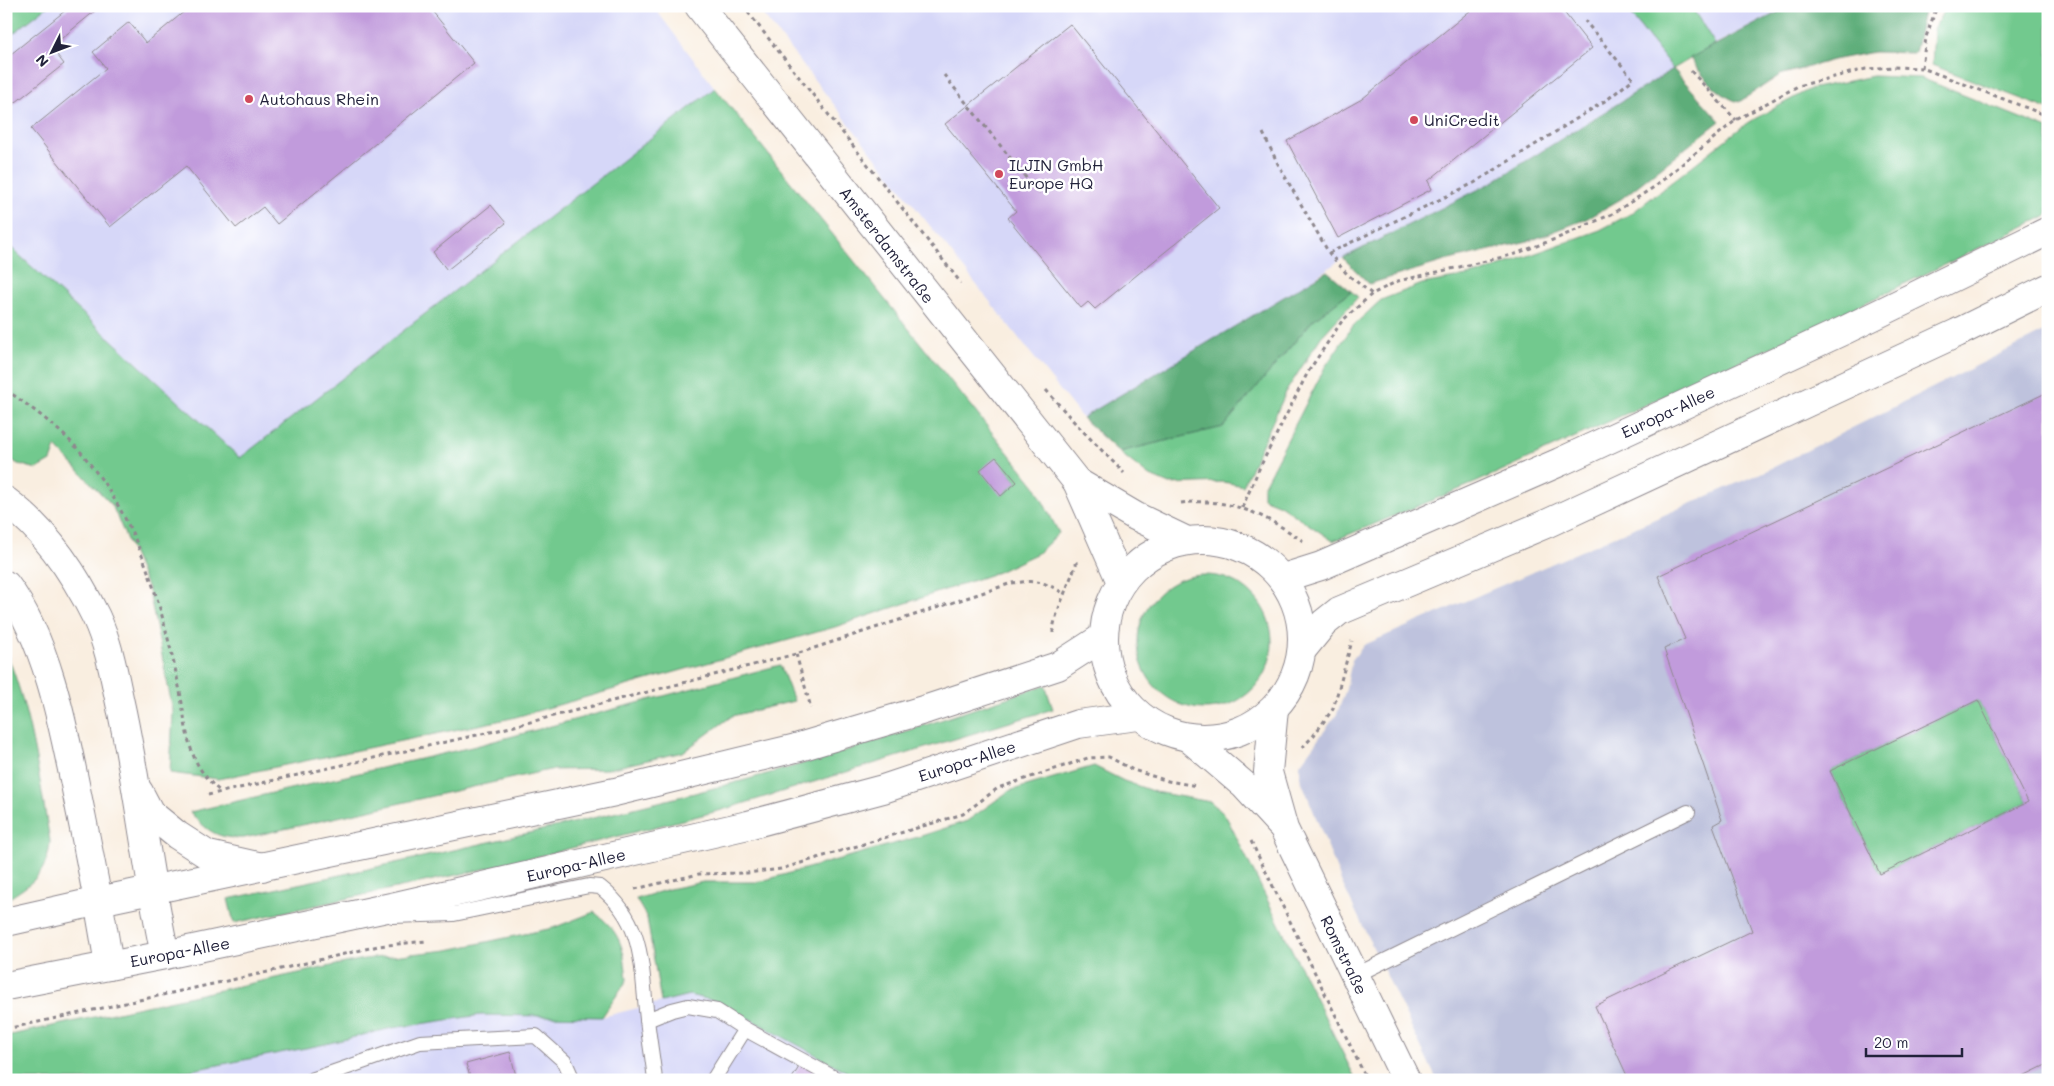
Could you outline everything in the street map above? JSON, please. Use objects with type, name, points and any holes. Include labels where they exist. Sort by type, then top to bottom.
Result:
[{"type":"main road","name":"Amsterdamstraße","points":[[699,6],[1077,482],[1121,582]]},
{"type":"main road","name":"Europa-Allee","points":[[1282,578],[1321,566],[1560,462],[1848,329],[2048,231]]},
{"type":"main road","points":[[1302,650],[1324,623],[1339,611],[1557,519],[1948,337],[2048,288]]},
{"type":"main road","name":"Amsterdamstraße","points":[[1077,482],[1135,516],[1185,540]]},
{"type":"main road","points":[[6,501],[18,510],[53,547],[78,584],[97,619],[112,663],[135,784],[151,890],[165,955]]},
{"type":"main road","points":[[1210,539],[1236,544],[1265,560],[1282,578],[1300,617],[1302,650],[1294,681],[1274,709],[1253,726],[1229,735],[1189,738],[1162,730],[1138,716],[1121,696],[1110,676],[1104,637],[1108,608],[1121,582],[1140,561],[1162,547],[1185,540],[1210,539]]},
{"type":"main road","points":[[6,585],[25,613],[46,669],[68,752],[99,901],[109,966]]},
{"type":"main road","points":[[6,922],[615,792],[796,748],[927,709],[1058,666],[1104,637]]},
{"type":"main road","name":"Romstraße","points":[[1274,709],[1268,772],[1284,829],[1406,1080]]},
{"type":"main road","name":"Europa-Allee","points":[[6,986],[363,914],[748,825],[883,789],[1078,724],[1138,716]]},
{"type":"main road","name":"Romstraße","points":[[1189,738],[1244,785],[1284,829]]},
{"type":"main road","points":[[135,784],[150,813],[177,835],[208,855],[262,867]]},
{"type":"lane","points":[[1354,976],[1688,812]]},
{"type":"lane","points":[[363,914],[406,917],[454,914],[589,886],[600,887],[624,909],[636,933],[642,964],[655,1080]]},
{"type":"lane","points":[[647,1020],[688,1006],[717,1011],[744,1029],[838,1080]]},
{"type":"lane","points":[[713,1080],[744,1029]]},
{"type":"lane","points":[[311,1080],[420,1042],[536,1036],[565,1062],[573,1080]]},
{"type":"path","points":[[743,6],[963,286]]},
{"type":"path","points":[[1922,68],[1926,37],[1936,6]]},
{"type":"path","points":[[1329,253],[1474,183],[1608,99],[1633,79],[1585,21]]},
{"type":"path","points":[[1242,508],[1259,469],[1308,372],[1342,321],[1372,294],[1398,281],[1512,255],[1558,238],[1612,214],[1654,187],[1736,120],[1798,86],[1866,69],[1893,67],[1922,68],[2048,116]]},
{"type":"path","points":[[1691,71],[1736,120]]},
{"type":"path","points":[[944,75],[1039,194]]},
{"type":"path","points":[[1263,133],[1279,166],[1329,253],[1347,274],[1372,294]]},
{"type":"path","points":[[1042,386],[1128,477]]},
{"type":"path","points":[[6,390],[26,403],[78,448],[111,493],[133,531],[158,599],[179,684],[186,733],[195,762],[209,782],[221,793]]},
{"type":"path","points":[[1135,516],[1155,506],[1197,501],[1242,508],[1275,522],[1310,546],[1321,566]]},
{"type":"path","points":[[1058,666],[1053,629],[1065,594],[1076,564],[1102,540]]},
{"type":"path","points":[[208,795],[495,731],[796,654],[1012,583],[1035,580],[1065,594]]},
{"type":"path","points":[[1339,611],[1352,641]]},
{"type":"path","points":[[796,654],[811,708]]},
{"type":"path","points":[[1078,724],[1088,758]]},
{"type":"path","points":[[1251,840],[1367,1080]]},
{"type":"shaded area","points":[[48,6],[653,6],[715,88],[240,458],[6,243],[6,39]]},
{"type":"shaded area","points":[[756,6],[1624,6],[1673,69],[1491,183],[1343,258],[1307,283],[1082,418]]},
{"type":"shaded area","points":[[1691,6],[1790,6],[1715,44]]},
{"type":"shaded area","points":[[2048,330],[2048,1080],[1437,1080],[1342,883],[1300,777],[1300,764],[1337,714],[1346,689],[1352,660],[1364,645],[1770,469]]},
{"type":"shaded area","points":[[689,995],[719,1002],[862,1080],[166,1080],[177,1073],[321,1045],[392,1028],[481,1015],[602,1017]]},
{"type":"green space","points":[[6,6],[48,6],[6,39]]},
{"type":"green space","points":[[1624,6],[1691,6],[1715,44],[1673,69]]},
{"type":"green space","points":[[1790,6],[1928,6],[1924,12],[1915,53],[1874,52],[1833,60],[1780,75],[1739,102],[1725,95],[1711,84],[1690,58]]},
{"type":"green space","points":[[1946,6],[2048,6],[2048,109],[1932,65],[1934,29]]},
{"type":"green space","points":[[1673,69],[1720,121],[1621,199],[1586,219],[1532,240],[1445,261],[1369,284],[1343,258],[1491,183]]},
{"type":"green space","points":[[1873,76],[1921,78],[2048,129],[2048,215],[1798,335],[1477,482],[1333,541],[1280,505],[1263,498],[1263,487],[1325,367],[1353,326],[1381,300],[1422,284],[1478,274],[1600,230],[1632,213],[1747,123],[1810,89]]},
{"type":"green space","points":[[715,88],[1035,486],[1059,533],[1038,553],[998,572],[835,627],[512,718],[218,779],[170,773],[173,711],[149,591],[112,505],[56,447],[51,461],[37,469],[18,464],[6,456],[6,243],[240,458]],"holes":[[[996,458],[1017,482],[1001,496]]]},
{"type":"green space","points":[[1327,271],[1351,291],[1313,320],[1223,427],[1119,452],[1082,418]]},
{"type":"green space","points":[[1351,291],[1358,297],[1321,337],[1287,390],[1243,486],[1224,482],[1169,484],[1148,475],[1119,452],[1223,427],[1313,320]]},
{"type":"green space","points":[[1205,575],[1231,580],[1252,595],[1267,616],[1272,642],[1267,668],[1252,689],[1231,704],[1205,709],[1179,704],[1158,689],[1143,668],[1138,642],[1143,616],[1158,595],[1179,580]]},
{"type":"green space","points":[[6,652],[15,675],[28,721],[50,841],[49,852],[42,870],[24,889],[6,900]]},
{"type":"green space","points":[[780,665],[794,701],[732,716],[683,752],[608,769],[549,770],[244,838],[227,837],[213,832],[207,829],[190,812],[472,747]]},
{"type":"green space","points":[[1045,685],[1053,709],[722,810],[512,863],[234,923],[228,899],[552,828],[681,797],[783,770],[858,747]]},
{"type":"green space","points":[[1978,700],[2028,802],[1880,874],[1830,771]]},
{"type":"green space","points":[[1094,766],[1124,781],[1155,792],[1211,802],[1226,816],[1356,1080],[862,1080],[719,1002],[689,995],[661,1002],[647,918],[636,899],[669,889],[703,882],[758,882],[918,837],[967,821],[1009,791]]},
{"type":"green space","points":[[594,912],[610,927],[620,942],[627,980],[602,1017],[481,1015],[392,1028],[321,1045],[177,1073],[166,1080],[6,1080],[6,1036],[364,959],[448,950],[553,928]]},
{"type":"building","points":[[71,6],[101,6],[51,47],[64,64],[6,110],[6,58]]},
{"type":"building","name":"Autohaus Rhein","points":[[191,6],[428,6],[474,63],[277,224],[263,207],[236,228],[186,166],[110,227],[31,129],[106,68],[93,52],[129,22],[146,43]]},
{"type":"building","name":"UniCredit","points":[[1476,6],[1559,6],[1592,48],[1428,181],[1432,189],[1338,238],[1287,141],[1362,99]]},
{"type":"building","points":[[1070,24],[1219,208],[1095,309],[1088,302],[1081,308],[1008,218],[1016,211],[945,124]]},
{"type":"building","points":[[491,205],[506,223],[447,270],[433,252]]},
{"type":"building","points":[[2048,392],[2048,1064],[2015,1080],[1629,1080],[1595,1006],[1752,931],[1713,825],[1722,820],[1664,649],[1685,639],[1658,576]],"holes":[[[1978,700],[2028,802],[1880,874],[1830,771]]]},
{"type":"building","points":[[996,457],[1017,482],[1001,496],[980,470]]},
{"type":"building","points":[[510,1052],[517,1080],[471,1080],[466,1064]]},
{"type":"building","points":[[802,1062],[831,1080],[791,1080]]},
{"type":"place","name":"Autohaus Rhein","points":[[249,99]]},
{"type":"place","name":"UniCredit","points":[[1414,120]]},
{"type":"place","name":"ILJIN GmbH Europe HQ","points":[[999,174]]}]
